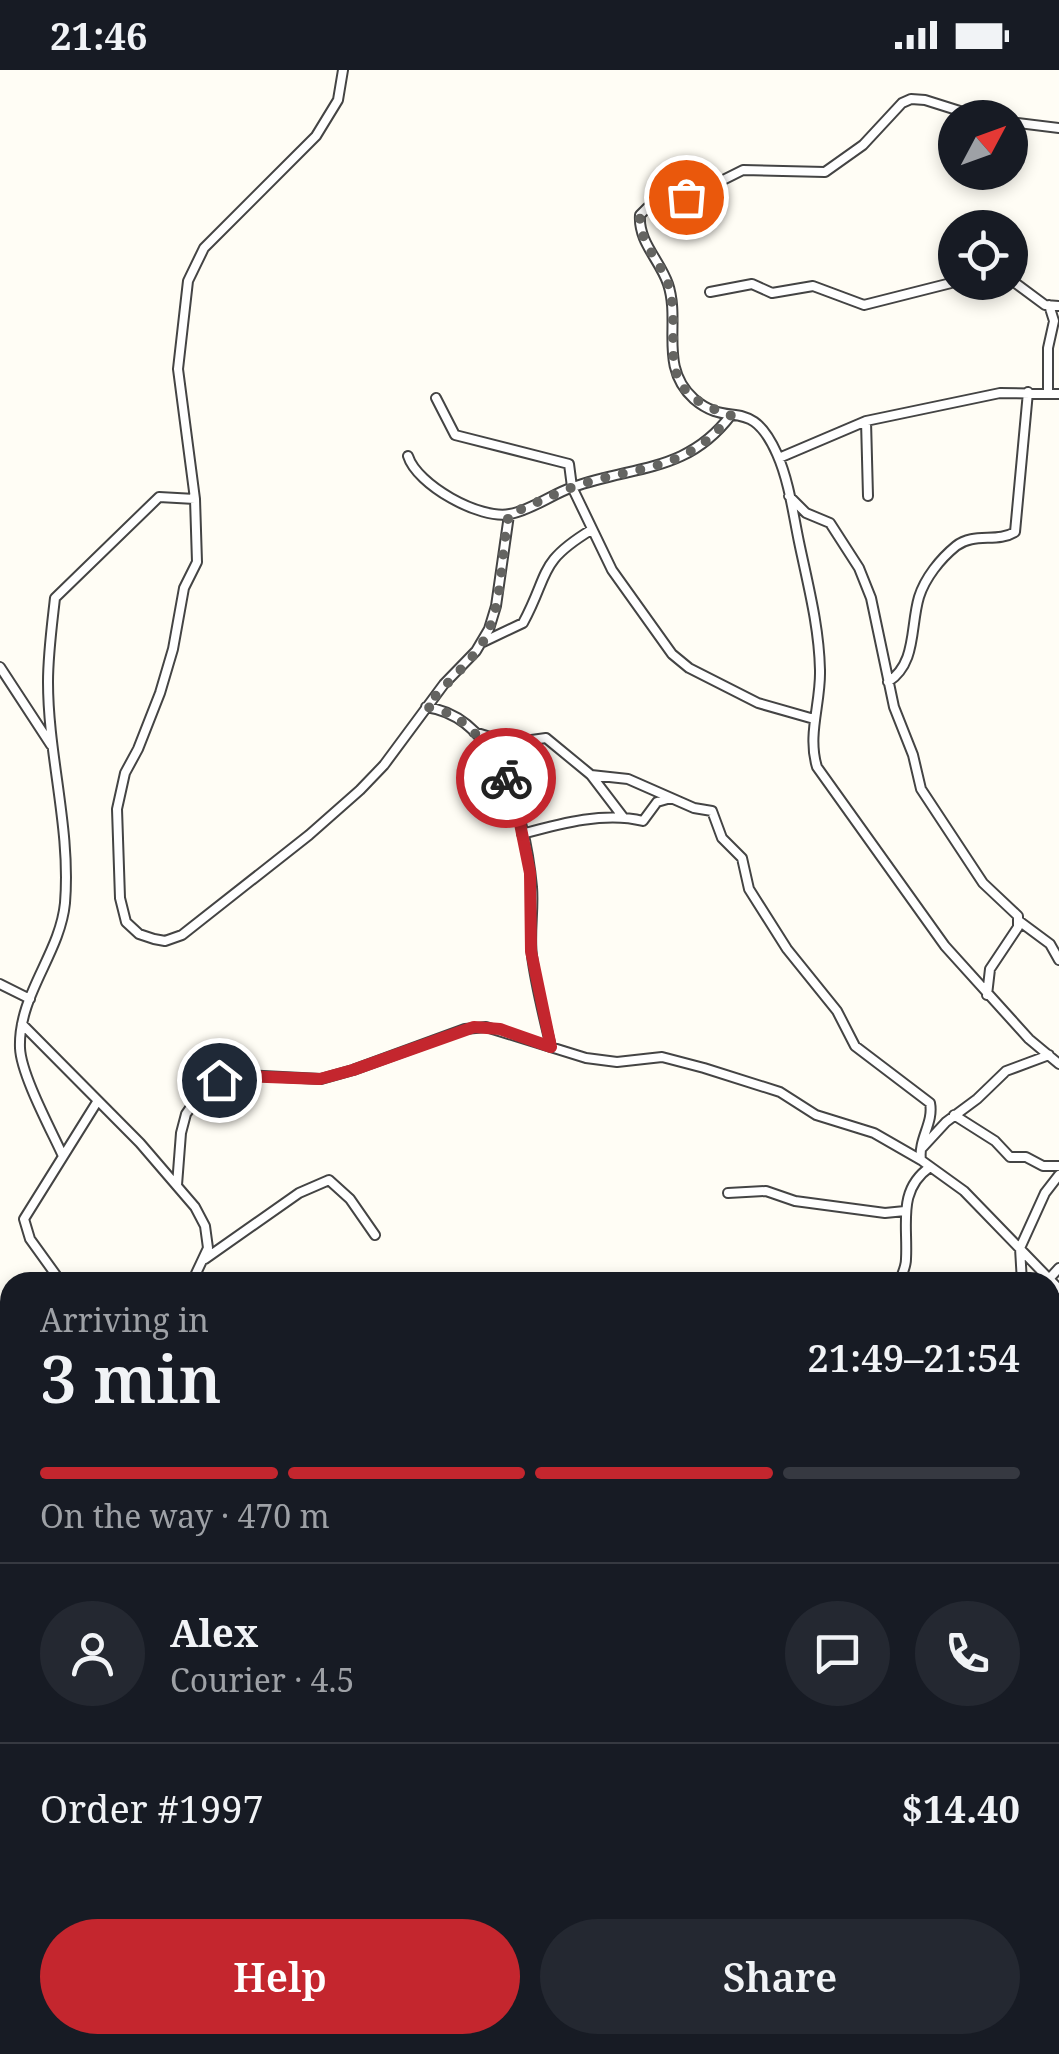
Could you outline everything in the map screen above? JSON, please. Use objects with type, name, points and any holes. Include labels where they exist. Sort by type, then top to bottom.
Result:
[{"type":"street","points":[[343,70],[338,100],[316,136],[204,248],[191,269],[178,368],[194,499],[197,562],[184,588],[160,694],[125,774],[117,809],[120,898],[126,922],[139,934],[164,942],[182,935],[309,835],[384,765],[426,707],[483,642],[496,606],[509,514]]},
{"type":"street","points":[[938,104],[911,99],[902,103],[864,145],[824,172],[743,170],[700,192],[646,208],[640,215],[639,227],[668,283],[672,304],[671,357],[683,386],[703,405],[757,422],[779,458],[819,643],[813,755],[825,780],[918,911],[987,995],[1059,1064]]},
{"type":"street","points":[[1028,124],[1059,128]]},
{"type":"street","points":[[710,292],[752,284],[772,293],[812,286],[864,304],[938,286]]},
{"type":"street","points":[[1028,290],[1054,306],[1048,348],[1048,392]]},
{"type":"street","points":[[888,682],[904,670],[909,659],[920,594],[941,561],[962,542],[1015,532],[1028,392]]},
{"type":"street","points":[[779,458],[866,421],[1000,393],[1059,394]]},
{"type":"street","points":[[436,398],[455,435],[568,463],[572,487],[591,530],[638,608],[680,662],[758,703],[814,719]]},
{"type":"street","points":[[408,456],[412,468],[438,491],[483,510],[509,514],[572,487],[670,464],[704,442],[731,415]]},
{"type":"street","points":[[866,421],[868,496]]},
{"type":"street","points":[[789,496],[806,513],[830,523],[859,568],[871,598],[888,682],[929,806],[966,853],[989,891],[1050,944],[1059,960]]},
{"type":"street","points":[[62,1154],[20,1054],[22,1024],[61,926],[64,906],[67,859],[48,682],[55,598],[159,498],[194,499]]},
{"type":"street","points":[[483,642],[523,623],[546,567],[557,553],[591,530]]},
{"type":"street","points":[[0,667],[54,748]]},
{"type":"street","points":[[426,707],[455,716],[473,732],[508,781],[532,890],[533,967],[551,1047]]},
{"type":"street","points":[[473,732],[510,743],[546,738],[592,775],[623,817]]},
{"type":"street","points":[[592,775],[628,779],[694,808],[712,811],[722,838],[742,858],[746,880],[756,900],[788,949],[837,1011],[855,1046],[926,1098],[932,1110],[920,1156]]},
{"type":"street","points":[[522,834],[559,824],[623,817],[646,820],[657,802],[672,798]]},
{"type":"street","points":[[987,995],[990,969],[1020,921]]},
{"type":"street","points":[[0,984],[30,999]]},
{"type":"street","points":[[22,1024],[177,1185],[205,1226],[208,1248],[198,1272]]},
{"type":"street","points":[[177,1185],[186,1114],[202,1091],[219,1080],[244,1076],[320,1079],[474,1027],[500,1029],[607,1062],[662,1057],[730,1076],[793,1098],[816,1115],[874,1134],[920,1156],[964,1192],[1041,1272]]},
{"type":"street","points":[[920,1156],[955,1114],[1006,1071],[1049,1056]]},
{"type":"street","points":[[54,1272],[30,1240],[24,1219],[97,1102]]},
{"type":"street","points":[[932,1110],[955,1114],[1010,1157],[1059,1166]]},
{"type":"street","points":[[903,1272],[905,1211],[914,1182],[930,1167]]},
{"type":"street","points":[[1021,1272],[1020,1248],[1045,1193],[1059,1175]]},
{"type":"street","points":[[205,1259],[313,1184],[329,1180],[350,1199],[375,1235]]},
{"type":"street","points":[[728,1192],[766,1191],[795,1201],[874,1212],[905,1211]]},
{"type":"way so far","points":[[506,778],[466,724],[441,709],[426,707],[476,652],[489,629],[509,514],[572,487],[670,464],[704,442],[731,415],[703,405],[683,386],[671,357],[672,304],[668,283],[639,227],[640,215],[646,208],[686,197]]},
{"type":"route","points":[[219,1080],[234,1076],[320,1079],[474,1027],[500,1029],[551,1047],[531,951],[530,873],[514,794],[506,778]]}]
